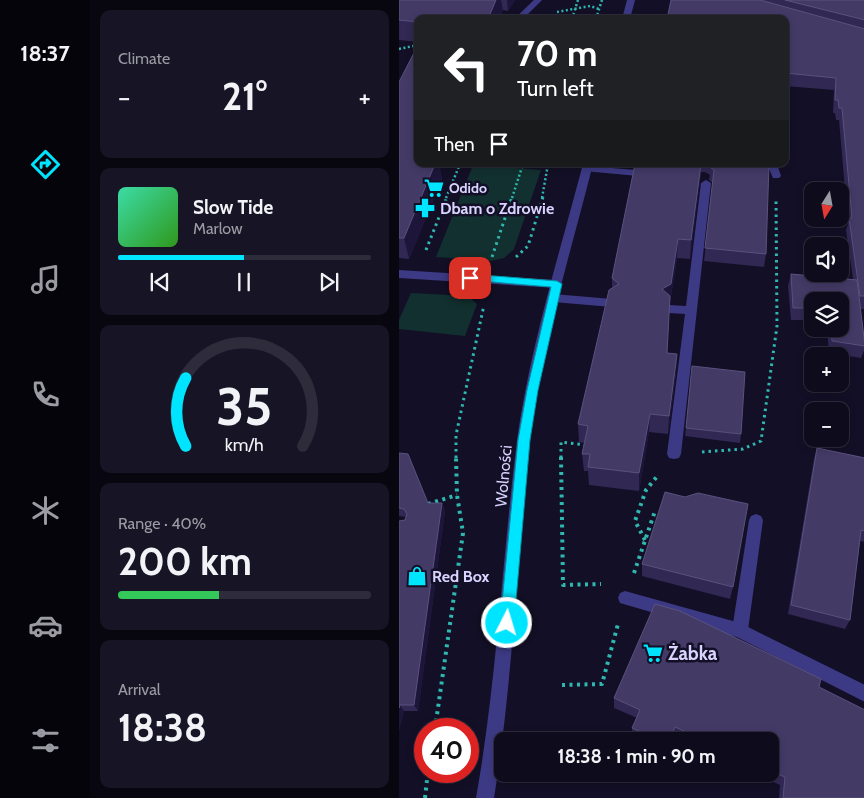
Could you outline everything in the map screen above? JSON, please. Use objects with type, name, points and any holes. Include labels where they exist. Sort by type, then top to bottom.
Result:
[{"type":"street","points":[[523,15],[538,0]]},
{"type":"street","points":[[627,15],[631,0]]},
{"type":"street","name":"Wolności","points":[[485,798],[496,733],[524,440],[532,390],[553,298],[588,167]]},
{"type":"street","points":[[597,167],[659,174]]},
{"type":"street","points":[[773,167],[776,176]]},
{"type":"street","points":[[674,454],[691,310],[702,179]]},
{"type":"street","points":[[399,274],[557,284]]},
{"type":"street","points":[[553,298],[612,303]]},
{"type":"street","points":[[669,308],[691,310]]},
{"type":"street","points":[[740,630],[757,520]]},
{"type":"street","points":[[625,598],[740,630],[864,694]]},
{"type":"path","points":[[573,15],[578,0]]},
{"type":"path","points":[[597,15],[602,0]]},
{"type":"path","points":[[560,11],[590,6],[599,8]]},
{"type":"path","points":[[399,48],[414,46]]},
{"type":"path","points":[[426,251],[459,167]]},
{"type":"path","points":[[493,279],[490,264],[522,167]]},
{"type":"path","points":[[437,718],[463,533],[457,495],[456,435],[486,294],[493,279],[528,246],[543,196],[548,167]]},
{"type":"path","points":[[645,540],[635,521],[646,490],[674,454],[743,449],[761,441],[777,326],[776,176]]},
{"type":"path","points":[[589,446],[561,442],[563,584],[608,584]]},
{"type":"path","points":[[421,506],[457,495]]},
{"type":"path","points":[[562,684],[602,684],[625,598],[655,511]]},
{"type":"path","points":[[425,798],[427,783]]},
{"type":"green space","points":[[472,167],[541,170],[514,249],[504,258],[491,261],[436,257]]},
{"type":"green space","points":[[411,293],[468,296],[477,304],[465,336],[399,329],[399,320]]},
{"type":"building","points":[[399,0],[496,0],[490,15],[414,15],[414,22],[399,20]]},
{"type":"building","points":[[671,0],[760,0],[865,29],[865,296],[860,296],[849,218],[852,218],[849,182],[842,108],[839,108],[838,100],[835,100],[836,78],[789,73],[789,15],[668,15]]},
{"type":"building","points":[[785,0],[865,0],[865,20]]},
{"type":"building","points":[[414,53],[414,167],[434,167],[404,238],[399,238],[399,82]]},
{"type":"building","points":[[634,167],[701,167],[691,240],[678,239],[671,284],[662,289],[670,296],[667,353],[677,354],[669,416],[650,414],[639,473],[588,467],[590,454],[582,454],[588,426],[578,424],[609,290],[619,284],[612,278]]},
{"type":"building","points":[[710,167],[769,167],[766,254],[705,248],[714,170]]},
{"type":"building","points":[[791,274],[804,275],[804,282],[849,282],[849,279],[857,280],[865,346],[832,341],[832,337],[849,337],[849,292],[804,292],[804,308],[793,308]]},
{"type":"building","points":[[692,366],[745,372],[741,434],[686,428]]},
{"type":"building","points":[[817,448],[865,458],[865,531],[861,530],[850,620],[791,605]]},
{"type":"building","points":[[399,453],[408,454],[428,503],[442,503],[414,705],[400,705],[399,708],[399,521],[405,520],[407,514],[404,509],[399,508]]},
{"type":"building","points":[[665,492],[685,497],[698,493],[748,504],[733,587],[642,564]]},
{"type":"building","points":[[655,604],[680,611],[821,679],[819,687],[865,710],[865,798],[783,798],[785,777],[779,775],[779,732],[686,732],[675,727],[673,732],[641,732],[632,728],[640,710],[614,698]]},
{"type":"place","name":"Odido","points":[[434,188]]},
{"type":"place","name":"Dbam o Zdrowie","points":[[425,208]]},
{"type":"place","name":"Red Box","points":[[417,576]]},
{"type":"place","name":"Żabka","points":[[653,653]]},
{"type":"route","points":[[470,278],[557,284],[532,390],[524,440],[507,623]]}]
